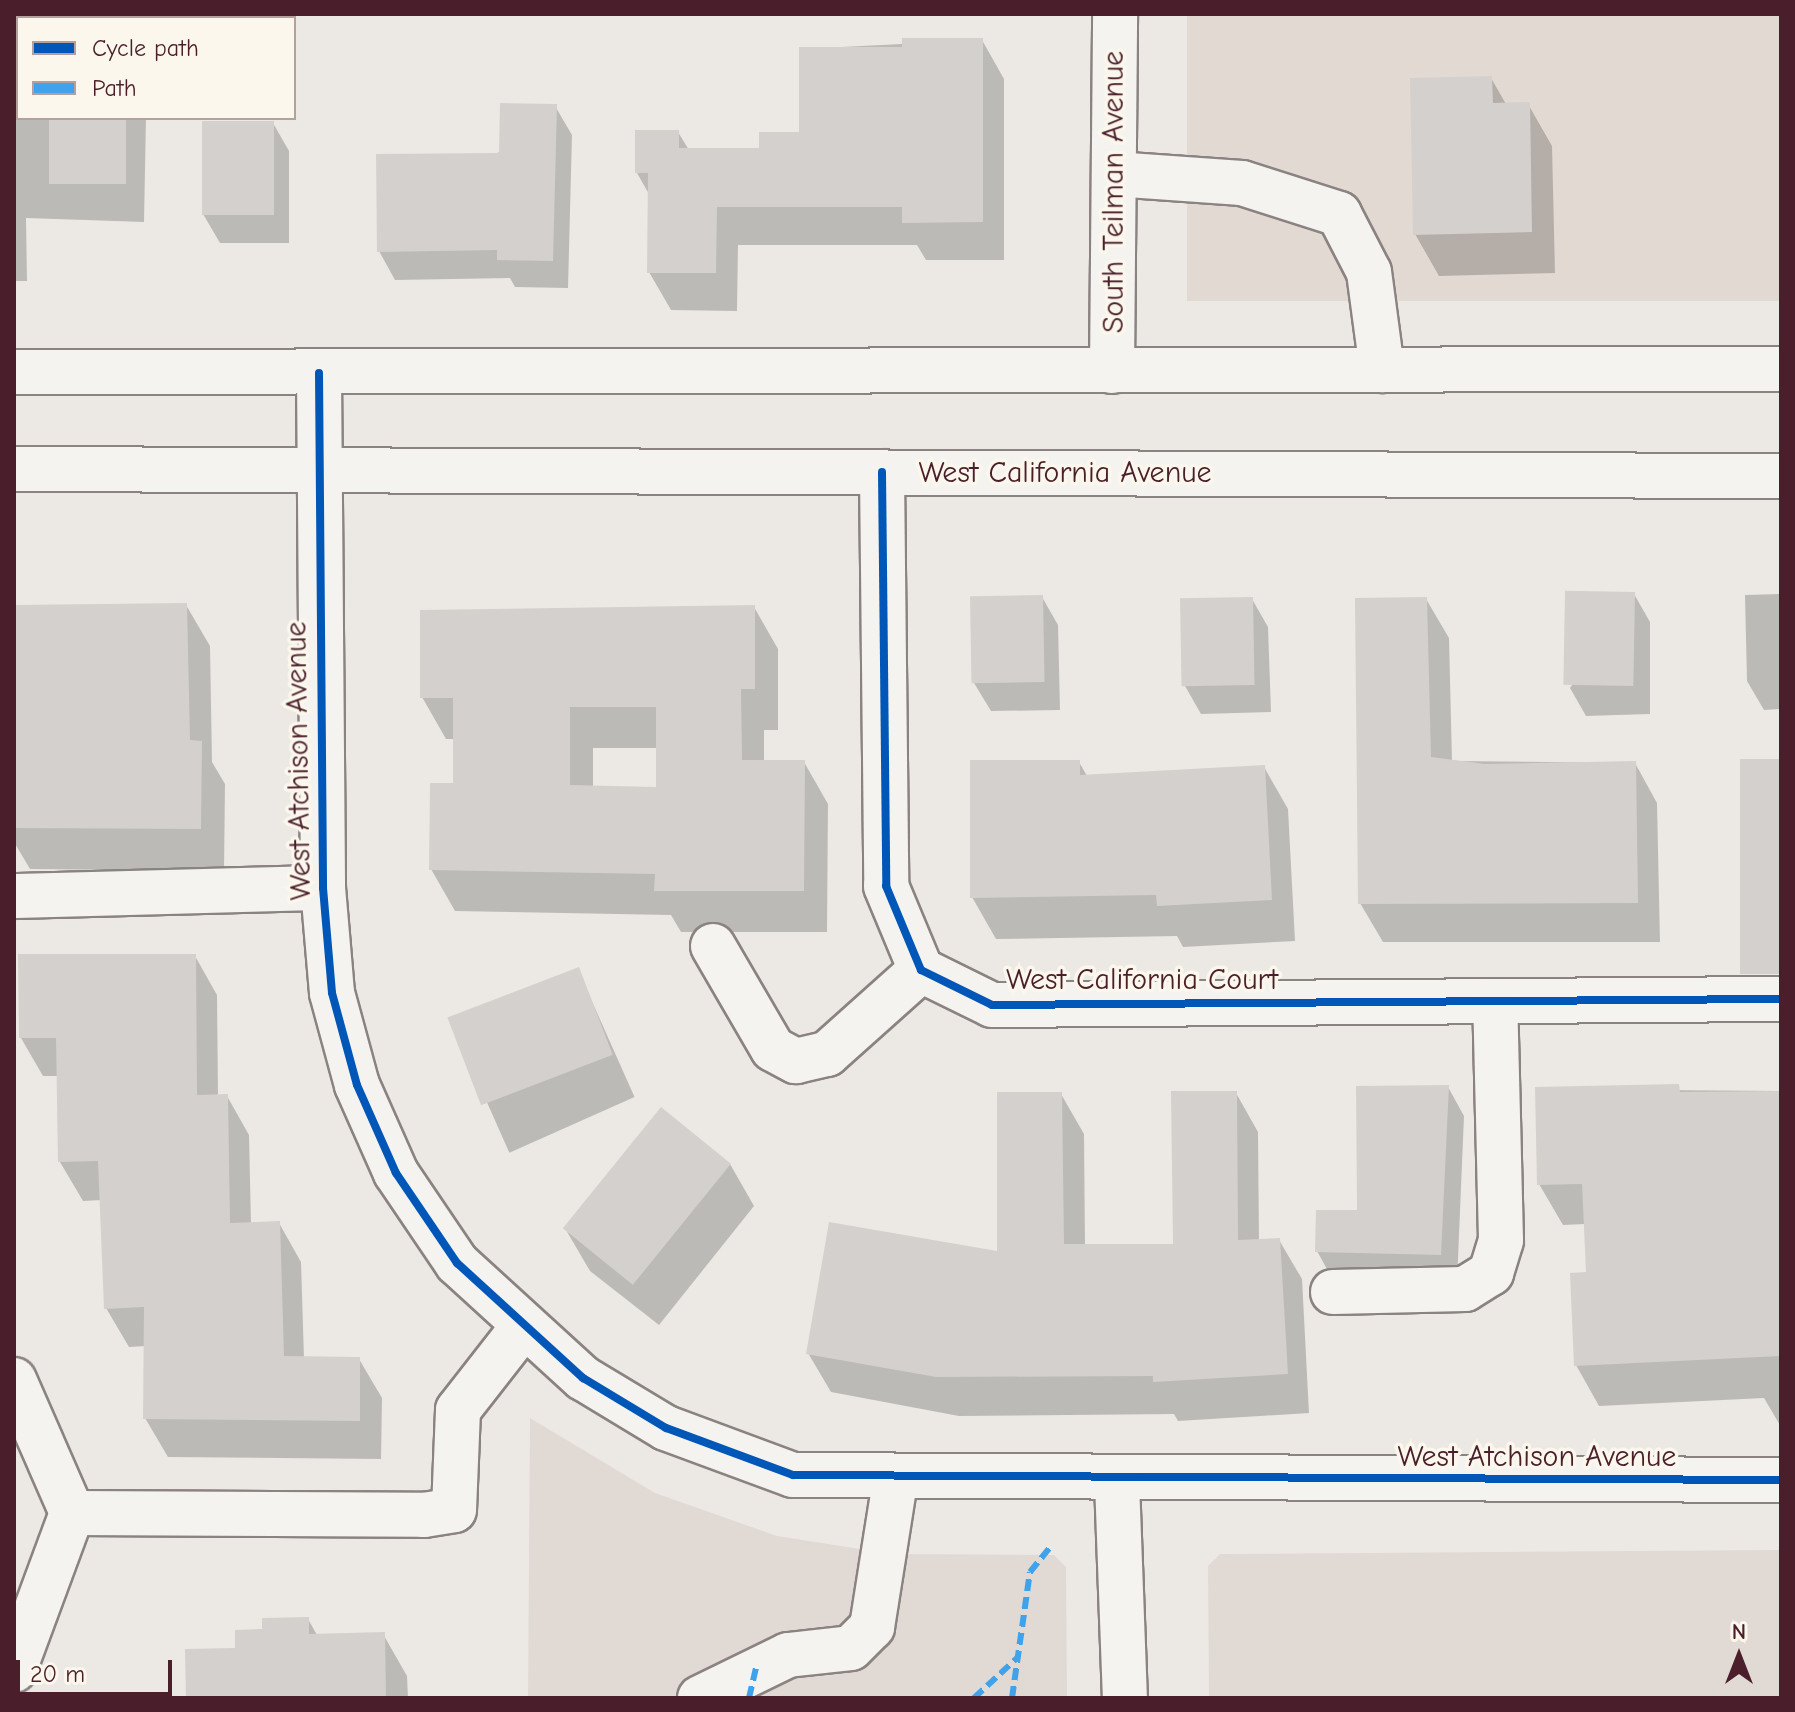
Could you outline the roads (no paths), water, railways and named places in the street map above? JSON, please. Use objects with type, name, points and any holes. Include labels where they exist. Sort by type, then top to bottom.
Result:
[{"type":"street","name":"South Teilman Avenue","points":[[1112,371],[1115,14]]},
{"type":"street","points":[[1114,174],[1242,183],[1339,214],[1369,272],[1382,370]]},
{"type":"street","points":[[14,372],[1781,369]]},
{"type":"street","name":"West Atchison Avenue","points":[[319,373],[323,888],[332,993],[357,1085],[396,1173],[457,1263],[522,1328],[583,1378],[666,1428],[793,1475],[895,1481],[1781,1480]]},
{"type":"street","name":"West California Avenue","points":[[14,469],[320,467],[1781,476]]},
{"type":"street","points":[[713,946],[773,1049],[796,1061],[827,1054],[921,970],[886,886],[882,472]]},
{"type":"street","points":[[14,896],[323,888]]},
{"type":"street","name":"West California Court","points":[[921,970],[992,1005],[1781,999]]},
{"type":"street","points":[[1333,1292],[1465,1289],[1491,1273],[1501,1240],[1495,1002]]},
{"type":"street","points":[[72,1513],[454,1510],[458,1410],[522,1328]]},
{"type":"street","points":[[14,1380],[72,1513],[14,1670]]},
{"type":"street","points":[[700,1698],[788,1655],[851,1648],[872,1627],[895,1481]]},
{"type":"street","points":[[1117,1482],[1125,1698]]}]
